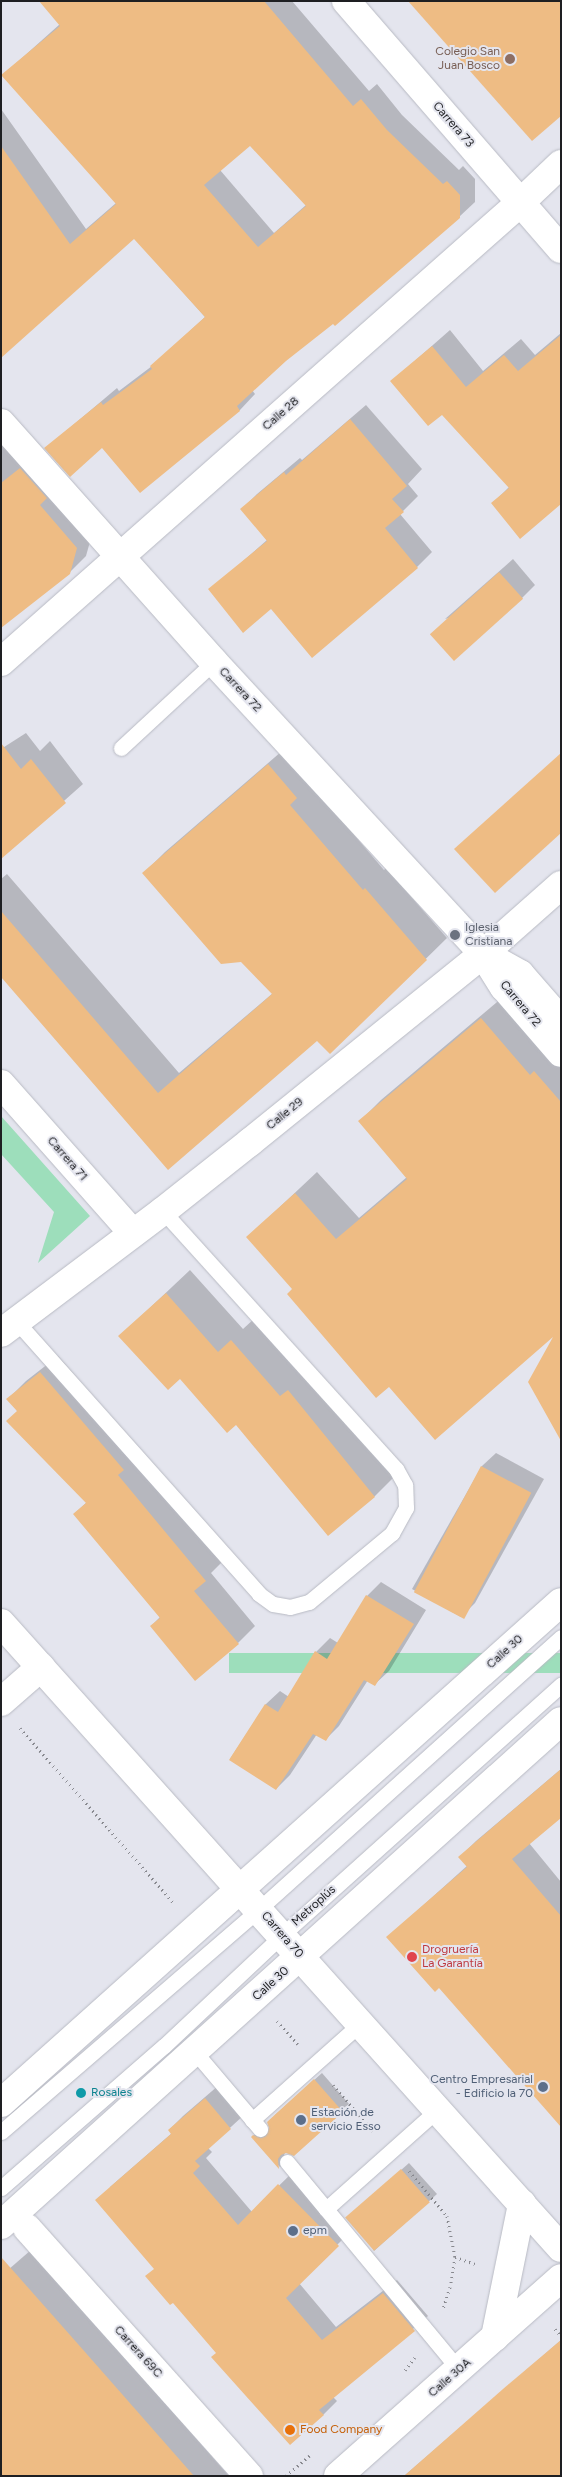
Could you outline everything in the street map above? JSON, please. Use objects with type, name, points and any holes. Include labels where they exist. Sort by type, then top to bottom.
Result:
[{"type":"street","name":"Carrera 73","points":[[346,1],[561,249]]},
{"type":"street","name":"Calle 28","points":[[1,662],[521,202],[561,164]]},
{"type":"street","name":"Carrera 72","points":[[1,424],[214,662],[483,954],[504,987],[561,1053]]},
{"type":"street","name":"Calle 29","points":[[9,1327],[163,1211],[483,954],[561,885]]},
{"type":"street","name":"Carrera 72","points":[[483,954],[520,974],[561,1020]]},
{"type":"street","name":"Carrera 71","points":[[1,1084],[133,1233]]},
{"type":"street","name":"Calle 30","points":[[1,2103],[561,1602]]},
{"type":"street","name":"Carrera 70","points":[[1,1622],[561,2248]]},
{"type":"street","points":[[8,1712],[41,1667]]},
{"type":"street","name":"Calle 30","points":[[14,2227],[195,2052],[561,1721]]},
{"type":"street","points":[[495,2337],[522,2204]]},
{"type":"street","name":"Carrera 69C","points":[[14,2227],[249,2476]]},
{"type":"street","name":"Calle 30A","points":[[341,2475],[561,2278]]},
{"type":"lane","points":[[121,748],[214,662]]},
{"type":"lane","points":[[9,1327],[260,1594],[273,1604],[290,1607],[309,1602],[392,1533],[406,1508],[404,1485],[396,1469],[163,1211]]},
{"type":"lane","points":[[1,2132],[259,1909],[561,1637]]},
{"type":"lane","name":"Metroplús","points":[[1,2188],[164,2046],[282,1935],[561,1685]]},
{"type":"lane","points":[[195,2052],[256,2124],[315,2064],[361,2023]]},
{"type":"lane","points":[[326,2208],[437,2110]]},
{"type":"lane","points":[[287,2162],[459,2370]]},
{"type":"path","points":[[8,1712],[180,1910]]},
{"type":"path","points":[[277,2020],[447,2216],[454,2257],[450,2288],[440,2317],[402,2375]]},
{"type":"green space","points":[[1,1116],[90,1216],[38,1263],[54,1212],[1,1154]]},
{"type":"green space","points":[[229,1653],[561,1653],[561,1673],[229,1673]]},
{"type":"building","points":[[39,1],[264,1],[353,106],[361,99],[387,130],[443,184],[447,181],[460,195],[460,218],[335,326],[333,324],[286,361],[237,406],[240,411],[140,493],[102,448],[70,477],[44,448],[101,402],[103,405],[152,369],[150,366],[205,317],[134,239],[1,358],[1,146],[70,244],[116,204],[1,75],[60,26]],"holes":[[[250,146],[306,206],[258,247],[204,185]]]},
{"type":"building","name":"Colegio San Juan Bosco","points":[[408,1],[561,1],[561,116],[532,141]]},
{"type":"building","points":[[561,335],[561,504],[520,539],[491,503],[509,488],[442,415],[428,426],[390,381],[432,346],[466,387],[504,355],[518,371]]},
{"type":"building","points":[[350,419],[407,486],[392,499],[404,512],[385,528],[418,568],[312,658],[271,609],[243,633],[208,589],[267,541],[240,509],[284,472],[286,475]]},
{"type":"building","points":[[20,468],[47,498],[40,505],[77,548],[70,574],[1,628],[1,483]]},
{"type":"building","points":[[499,572],[523,599],[454,661],[430,634]]},
{"type":"building","points":[[1,743],[21,769],[31,759],[66,803],[1,859]]},
{"type":"building","points":[[561,753],[561,833],[495,893],[454,849]]},
{"type":"building","points":[[268,764],[297,798],[290,805],[363,890],[365,888],[427,960],[330,1054],[317,1041],[168,1170],[1,977],[1,911],[158,1093],[272,994],[241,962],[221,964],[142,873]]},
{"type":"building","points":[[481,1018],[530,1075],[534,1071],[561,1102],[561,1441],[528,1382],[553,1337],[435,1440],[389,1387],[376,1398],[287,1294],[292,1289],[246,1237],[295,1193],[336,1239],[407,1179],[358,1121]]},
{"type":"building","points":[[166,1293],[218,1352],[231,1340],[280,1396],[288,1390],[375,1497],[328,1536],[236,1425],[227,1433],[180,1379],[168,1390],[118,1336]]},
{"type":"building","points":[[40,1372],[124,1470],[118,1475],[206,1581],[194,1591],[239,1644],[195,1681],[150,1626],[160,1618],[73,1514],[86,1503],[6,1421],[17,1411],[6,1399]]},
{"type":"building","points":[[481,1466],[531,1493],[464,1619],[414,1592]]},
{"type":"building","points":[[366,1595],[414,1624],[375,1686],[364,1680],[326,1741],[313,1734],[276,1790],[229,1760],[265,1704],[278,1712],[315,1651],[327,1659]]},
{"type":"building","points":[[561,1769],[561,1818],[512,1859],[561,1916],[561,2127],[439,1988],[435,1992],[386,1937],[467,1867],[458,1857]]},
{"type":"building","name":"Estación de servicio Esso","points":[[314,2079],[343,2112],[294,2156],[286,2153],[281,2155],[278,2159],[279,2169],[251,2137],[253,2135],[261,2138],[266,2136],[269,2128],[267,2122]]},
{"type":"building","points":[[205,2098],[231,2129],[195,2161],[200,2166],[193,2173],[238,2225],[278,2184],[339,2246],[286,2298],[322,2340],[383,2293],[415,2331],[319,2410],[324,2415],[290,2445],[211,2357],[216,2353],[173,2303],[170,2305],[145,2276],[154,2269],[95,2200],[171,2134],[168,2130]]},
{"type":"building","points":[[401,2169],[430,2202],[374,2251],[345,2218]]},
{"type":"building","points":[[1,2257],[85,2352],[194,2476],[1,2476]]},
{"type":"building","points":[[561,2340],[561,2476],[404,2476],[503,2389]]},
{"type":"place","name":"Colegio San Juan Bosco","points":[[510,59]]},
{"type":"place","name":"Iglesia Cristiana","points":[[455,935]]},
{"type":"place","name":"Drogruería La Garantía","points":[[412,1957]]},
{"type":"place","name":"Centro Empresarial - Edificio la 70","points":[[543,2087]]},
{"type":"place","name":"Rosales","points":[[81,2093]]},
{"type":"place","name":"Estación de servicio Esso","points":[[301,2120]]},
{"type":"place","name":"epm","points":[[293,2231]]},
{"type":"place","name":"Food Company","points":[[290,2430]]}]
